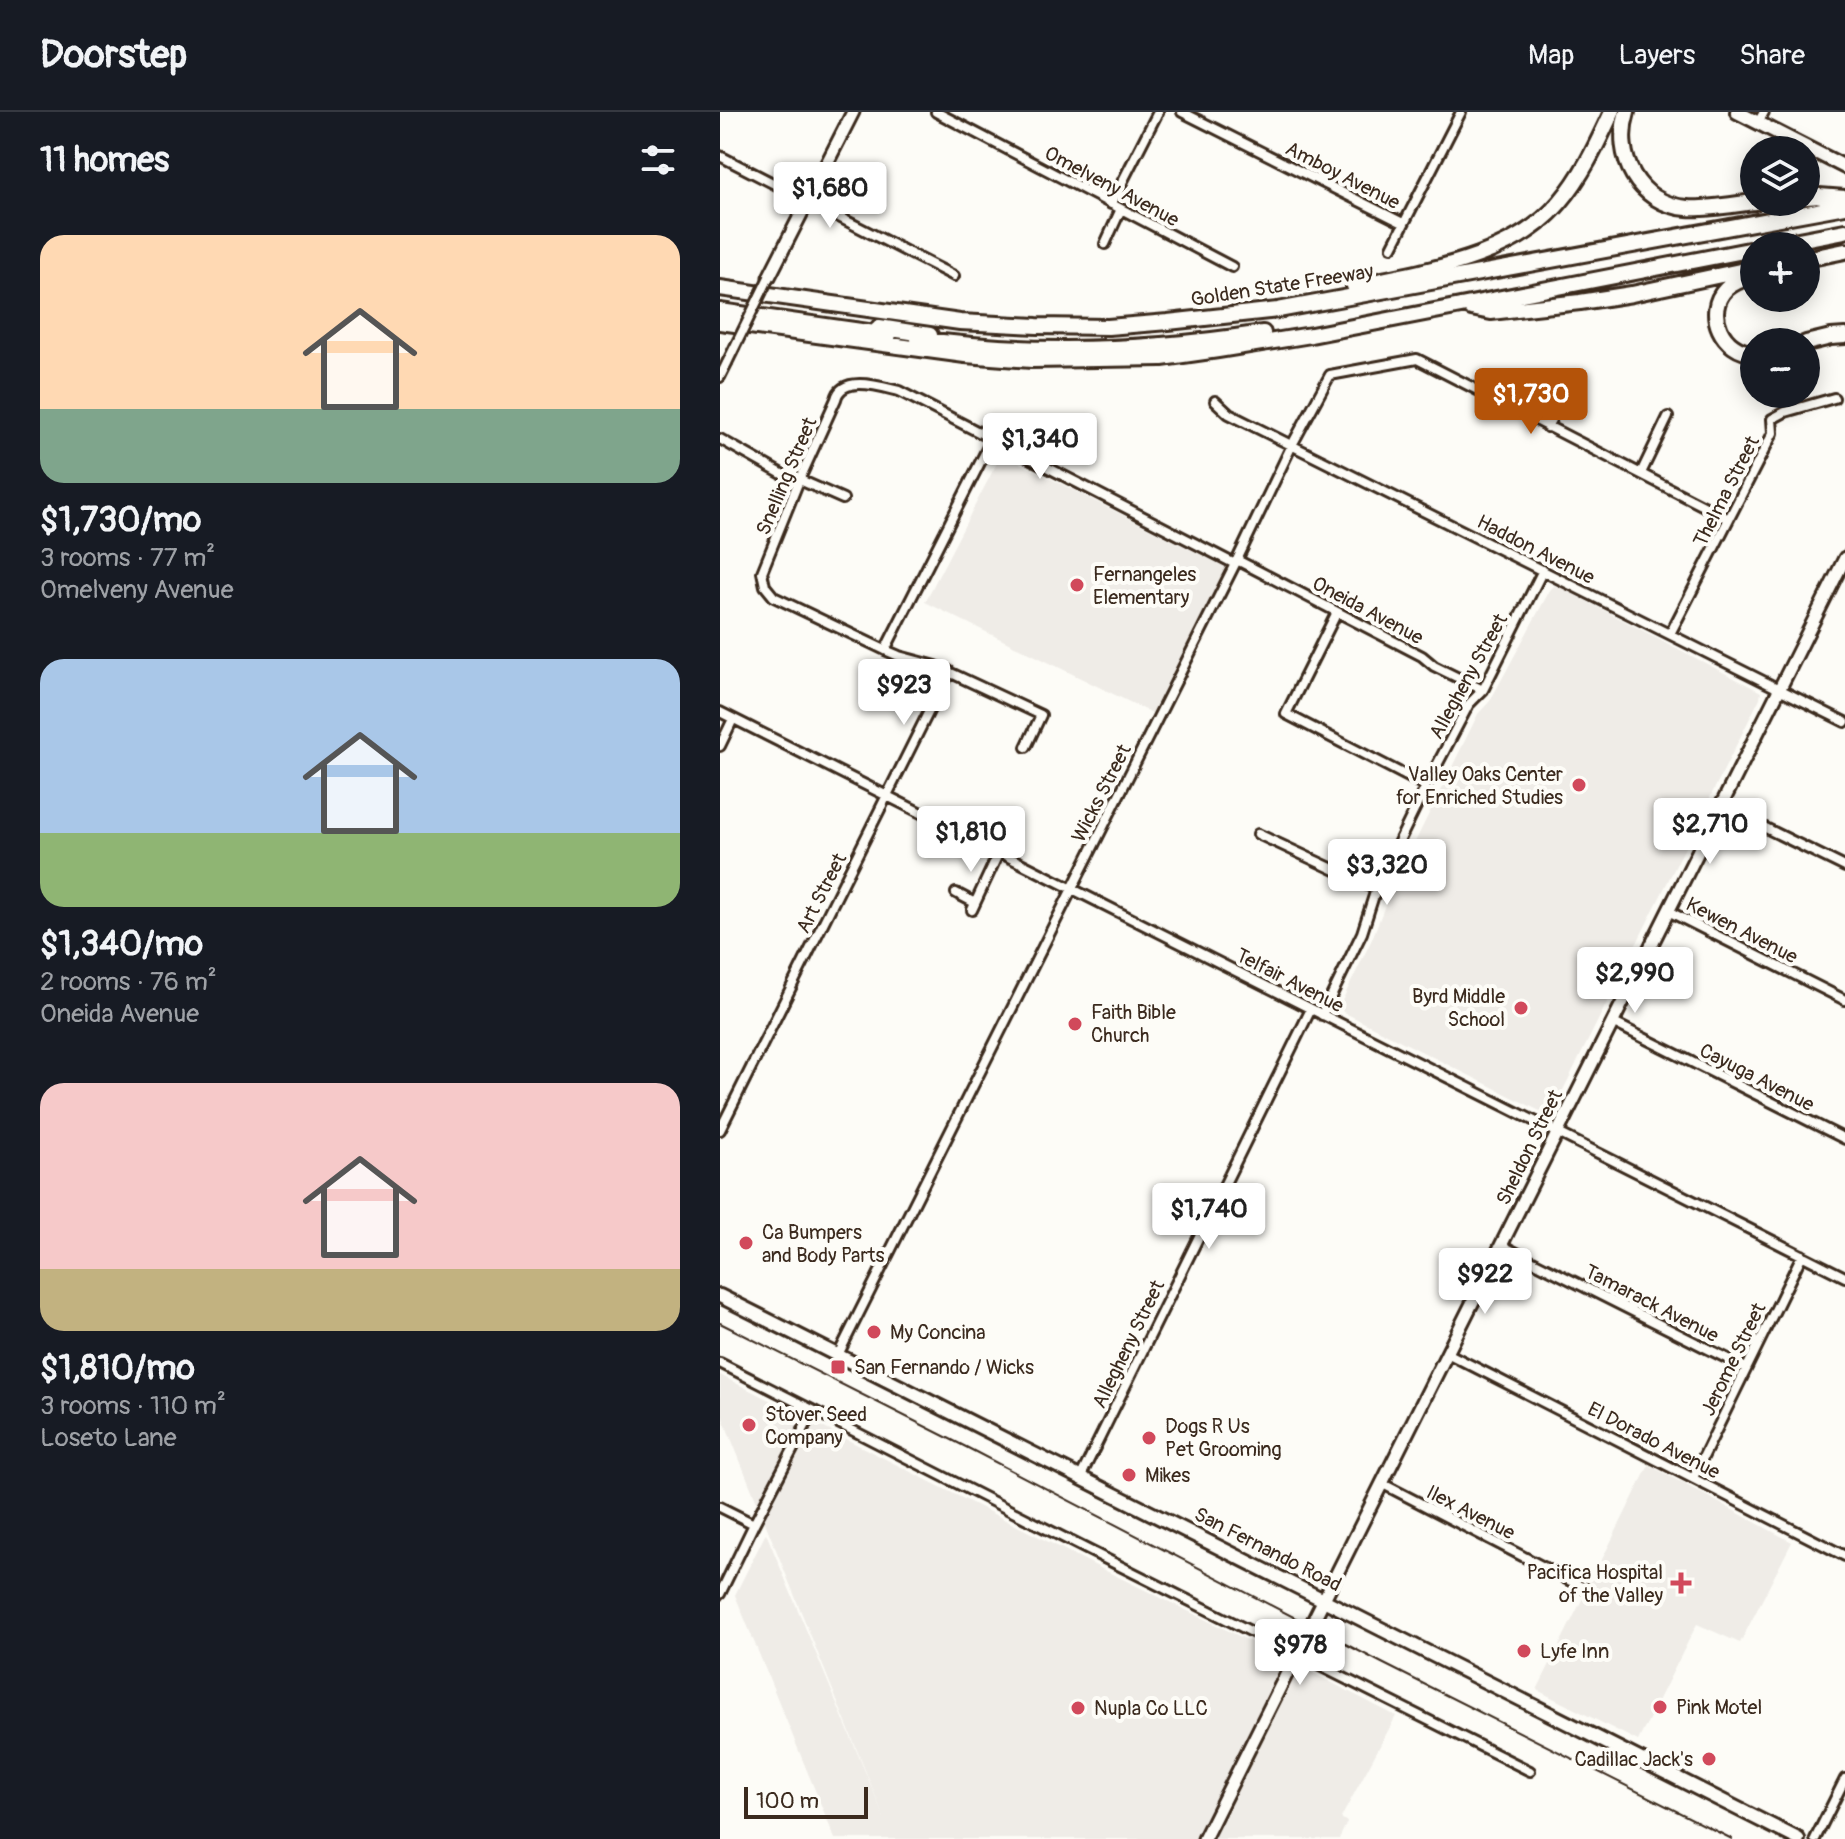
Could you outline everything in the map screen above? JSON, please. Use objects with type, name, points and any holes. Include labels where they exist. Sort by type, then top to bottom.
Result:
[{"type":"highway","points":[[1313,303],[1335,291],[1474,258],[1516,239],[1559,204],[1582,173],[1612,112]]},
{"type":"highway","points":[[1627,112],[1622,139],[1624,156],[1637,181],[1652,196],[1687,208],[1740,203]]},
{"type":"highway","points":[[1820,196],[1845,198]]},
{"type":"highway","name":"Golden State Freeway","points":[[720,288],[960,322],[1108,327],[1278,310],[1845,206]]},
{"type":"highway","points":[[1820,236],[1845,231]]},
{"type":"highway","points":[[1820,256],[1845,251]]},
{"type":"highway","points":[[720,322],[965,355],[1032,360],[1162,358],[1311,335],[1740,252]]},
{"type":"highway","points":[[1459,306],[1491,312],[1580,302],[1740,271]]},
{"type":"highway","points":[[1740,280],[1726,289],[1716,304],[1717,326],[1728,345],[1740,350]]},
{"type":"highway","points":[[720,305],[926,335],[1037,344],[1148,341],[1256,328],[1278,310]]},
{"type":"highway","points":[[720,311],[932,341],[1056,350],[1179,345],[1286,330],[1311,335]]},
{"type":"highway","points":[[1820,340],[1845,336]]},
{"type":"main road","points":[[769,277],[853,112]]},
{"type":"main road","points":[[1737,112],[1761,117],[1845,167]]},
{"type":"main road","name":"Sheldon Street","points":[[1204,1839],[1845,558]]},
{"type":"main road","name":"San Fernando Road","points":[[720,1296],[1798,1839]]},
{"type":"street","name":"Omelveny Avenue","points":[[936,112],[1232,267]]},
{"type":"street","points":[[1111,204],[1158,112]]},
{"type":"street","name":"Amboy Avenue","points":[[1182,112],[1403,223]]},
{"type":"street","points":[[1392,247],[1459,115],[1446,112]]},
{"type":"street","points":[[720,156],[954,276]]},
{"type":"street","points":[[1105,244],[1121,209]]},
{"type":"street","points":[[720,377],[769,277]]},
{"type":"street","name":"Wicks Street","points":[[838,1355],[1292,445],[1330,375],[1417,359],[1547,427]]},
{"type":"street","points":[[1572,380],[1547,427],[1729,519]]},
{"type":"street","name":"Oneida Avenue","points":[[838,392],[845,386],[857,384],[899,391],[1337,612],[1483,690]]},
{"type":"street","name":"Snelling Street","points":[[838,392],[762,572],[765,586],[774,597],[885,650]]},
{"type":"street","name":"Thelma Street","points":[[1670,634],[1773,433],[1772,419],[1785,412],[1834,398]]},
{"type":"street","name":"Haddon Avenue","points":[[1215,401],[1229,414],[1845,722]]},
{"type":"street","points":[[1641,473],[1668,417]]},
{"type":"street","points":[[720,439],[799,482],[843,499]]},
{"type":"street","points":[[992,439],[885,650],[949,671],[1041,715],[1026,747]]},
{"type":"street","name":"Allegheny Street","points":[[1322,1015],[1362,933],[1376,889],[1426,786],[1469,704],[1483,690],[1543,570]]},
{"type":"street","points":[[1337,612],[1286,714],[1426,786]]},
{"type":"street","name":"Art Street","points":[[720,1130],[949,671]]},
{"type":"street","name":"Telfair Avenue","points":[[720,712],[1845,1277]]},
{"type":"street","points":[[720,746],[733,719]]},
{"type":"street","points":[[1721,806],[1845,867]]},
{"type":"street","points":[[1258,834],[1376,889]]},
{"type":"street","points":[[956,893],[974,906],[999,852]]},
{"type":"street","name":"Kewen Avenue","points":[[1668,911],[1845,1000]]},
{"type":"street","name":"Allegheny Street","points":[[1080,1478],[1311,1009]]},
{"type":"street","name":"Cayuga Avenue","points":[[1612,1022],[1845,1139]]},
{"type":"street","name":"Tamarack Avenue","points":[[1501,1245],[1746,1368]]},
{"type":"street","name":"Jerome Street","points":[[1693,1478],[1802,1255]]},
{"type":"street","name":"El Dorado Avenue","points":[[1447,1353],[1845,1556]]},
{"type":"street","points":[[720,1363],[1530,1771]]},
{"type":"street","points":[[720,1594],[813,1411]]},
{"type":"street","name":"Ilex Avenue","points":[[1381,1483],[1588,1590]]},
{"type":"street","points":[[720,1507],[754,1524]]},
{"type":"street","points":[[1815,1839],[1845,1779]]},
{"type":"shaded area","name":"Fernangeles Elementary","points":[[1001,455],[1227,568],[1154,714],[925,602]]},
{"type":"shaded area","name":"Valley Oaks Center for Enriched Studies","points":[[1554,586],[1761,692],[1554,1108],[1544,1113],[1343,1012],[1341,1003],[1389,895],[1478,714],[1490,701]]},
{"type":"shaded area","points":[[720,1375],[1396,1716],[1341,1818],[1347,1822],[1339,1839],[835,1839],[735,1595],[766,1533],[884,1817],[720,1411]]},
{"type":"shaded area","name":"Pacifica Hospital of the Valley","points":[[1649,1465],[1792,1542],[1740,1643],[1697,1624],[1638,1741],[1537,1690]]},
{"type":"railway","points":[[720,1323],[1732,1839]]},
{"type":"place","name":"Fernangeles Elementary","points":[[1077,585]]},
{"type":"place","name":"Valley Oaks Center for Enriched Studies","points":[[1579,785]]},
{"type":"place","name":"Byrd Middle School","points":[[1521,1008]]},
{"type":"place","name":"Faith Bible Church","points":[[1075,1024]]},
{"type":"place","name":"Ca Bumpers and Body Parts","points":[[746,1243]]},
{"type":"place","name":"My Concina","points":[[874,1332]]},
{"type":"place","name":"San Fernando / Wicks","points":[[838,1367]]},
{"type":"place","name":"Stover Seed Company","points":[[749,1425]]},
{"type":"place","name":"Dogs R Us Pet Grooming","points":[[1149,1438]]},
{"type":"place","name":"Mikes","points":[[1129,1475]]},
{"type":"place","name":"Pacifica Hospital of the Valley","points":[[1681,1583]]},
{"type":"place","name":"Lyfe Inn","points":[[1524,1651]]},
{"type":"place","name":"Pink Motel","points":[[1660,1707]]},
{"type":"place","name":"Nupla Co LLC","points":[[1078,1708]]},
{"type":"place","name":"Cadillac Jack's","points":[[1709,1759]]}]
